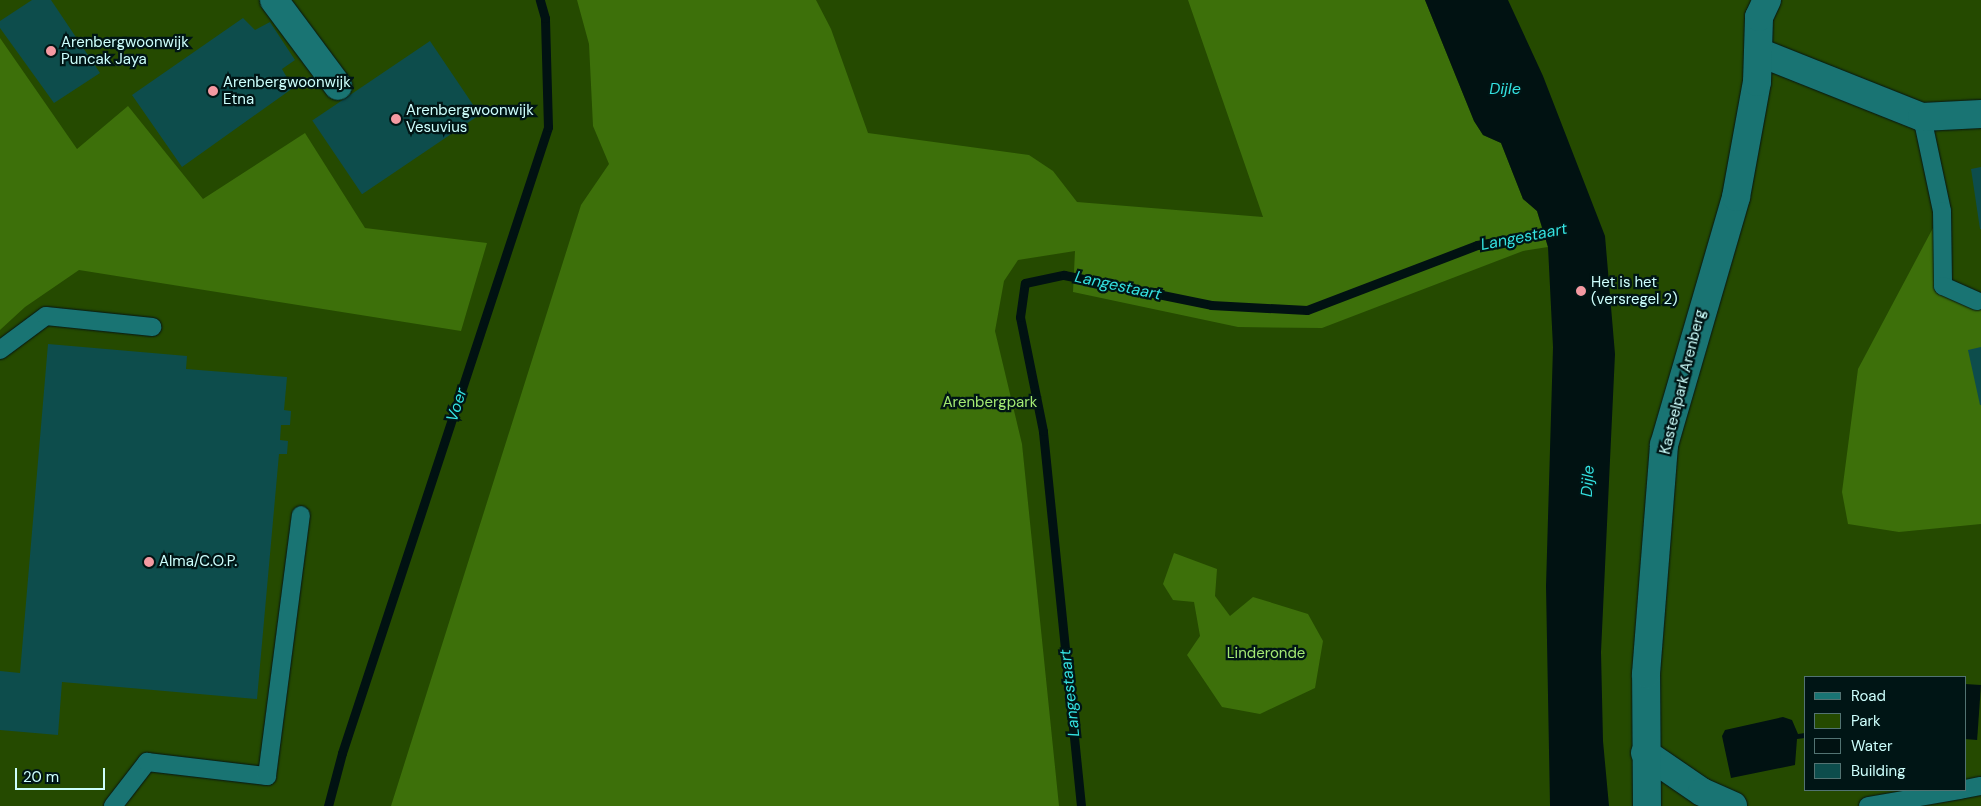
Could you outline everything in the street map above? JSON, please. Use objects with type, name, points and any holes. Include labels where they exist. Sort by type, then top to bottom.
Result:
[{"type":"street","points":[[274,0],[338,86]]},
{"type":"street","name":"Kasteelpark Arenberg","points":[[1646,806],[1646,674],[1664,445],[1736,197],[1761,53],[1759,6]]},
{"type":"street","points":[[1761,53],[1922,117],[1981,114]]},
{"type":"street","points":[[1645,753],[1702,792],[1733,806]]},
{"type":"lane","points":[[1922,117],[1942,211],[1943,286],[1977,301]]},
{"type":"lane","points":[[0,350],[46,316],[152,327]]},
{"type":"lane","points":[[113,806],[147,762],[267,776],[301,515]]},
{"type":"lane","points":[[1966,789],[1981,786]]},
{"type":"lane","points":[[1868,806],[1955,791]]},
{"type":"green space","name":"Arenbergpark","points":[[0,0],[1981,0],[1981,806],[0,806]]},
{"type":"green space","points":[[577,0],[816,0],[831,29],[868,133],[1029,155],[1053,171],[1077,202],[1263,217],[1188,0],[1425,0],[1474,121],[1483,135],[1501,143],[1523,199],[1537,211],[1548,247],[1523,251],[1322,328],[1238,327],[1073,292],[1075,251],[1018,260],[1004,281],[995,331],[1022,444],[1059,806],[391,806],[581,205],[609,164],[593,126],[589,44]]},
{"type":"green space","points":[[0,38],[77,149],[128,106],[203,199],[305,133],[365,228],[487,243],[461,331],[79,270],[25,307],[0,330]]},
{"type":"green space","points":[[1942,211],[1943,286],[1981,300],[1981,524],[1899,532],[1848,524],[1842,492],[1858,369]]},
{"type":"green space","name":"Linderonde","points":[[1174,553],[1217,569],[1215,596],[1230,616],[1253,597],[1308,614],[1323,641],[1315,688],[1260,714],[1222,707],[1187,655],[1200,636],[1194,602],[1173,600],[1163,584]]},
{"type":"water","name":"Dijle","points":[[1425,0],[1508,0],[1543,76],[1605,236],[1615,354],[1601,652],[1603,741],[1609,806],[1550,806],[1546,586],[1553,347],[1548,247],[1537,211],[1523,199],[1501,143],[1483,135],[1474,121]]},
{"type":"water","points":[[1966,684],[1981,685],[1977,740],[1966,739]]},
{"type":"water","points":[[1783,717],[1792,720],[1798,734],[1804,733],[1804,738],[1797,739],[1795,765],[1731,778],[1722,736],[1725,730]]},
{"type":"building","name":"Arenbergwoonwijk Puncak Jaya","points":[[32,0],[51,0],[100,73],[54,103],[0,28],[0,21]]},
{"type":"building","name":"Arenbergwoonwijk Etna","points":[[243,18],[255,30],[270,22],[295,60],[282,69],[293,88],[182,167],[132,95]]},
{"type":"building","name":"Arenbergwoonwijk Vesuvius","points":[[430,41],[480,115],[362,194],[312,120]]},
{"type":"building","points":[[1981,167],[1981,229],[1980,229],[1971,169]]},
{"type":"building","name":"Alma/C.O.P.","points":[[48,344],[187,356],[186,369],[287,377],[284,410],[291,411],[290,425],[281,425],[280,440],[288,441],[287,454],[279,454],[257,699],[62,682],[58,735],[0,730],[0,671],[20,673]]},
{"type":"building","points":[[1981,347],[1981,405],[1980,405],[1968,350]]},
{"type":"waterway","name":"Voer","points":[[328,806],[342,753],[548,127],[545,18],[540,0]]},
{"type":"waterway","name":"Langestaart","points":[[1081,806],[1043,431],[1020,317],[1025,283],[1064,275],[1211,305],[1307,310],[1477,245],[1556,231]]},
{"type":"place","name":"Arenbergwoonwijk Puncak Jaya","points":[[51,51]]},
{"type":"place","name":"Arenbergwoonwijk Etna","points":[[213,91]]},
{"type":"place","name":"Arenbergwoonwijk Vesuvius","points":[[396,119]]},
{"type":"place","name":"Het is het (versregel 2)","points":[[1581,291]]},
{"type":"place","name":"Alma/C.O.P.","points":[[149,562]]}]
